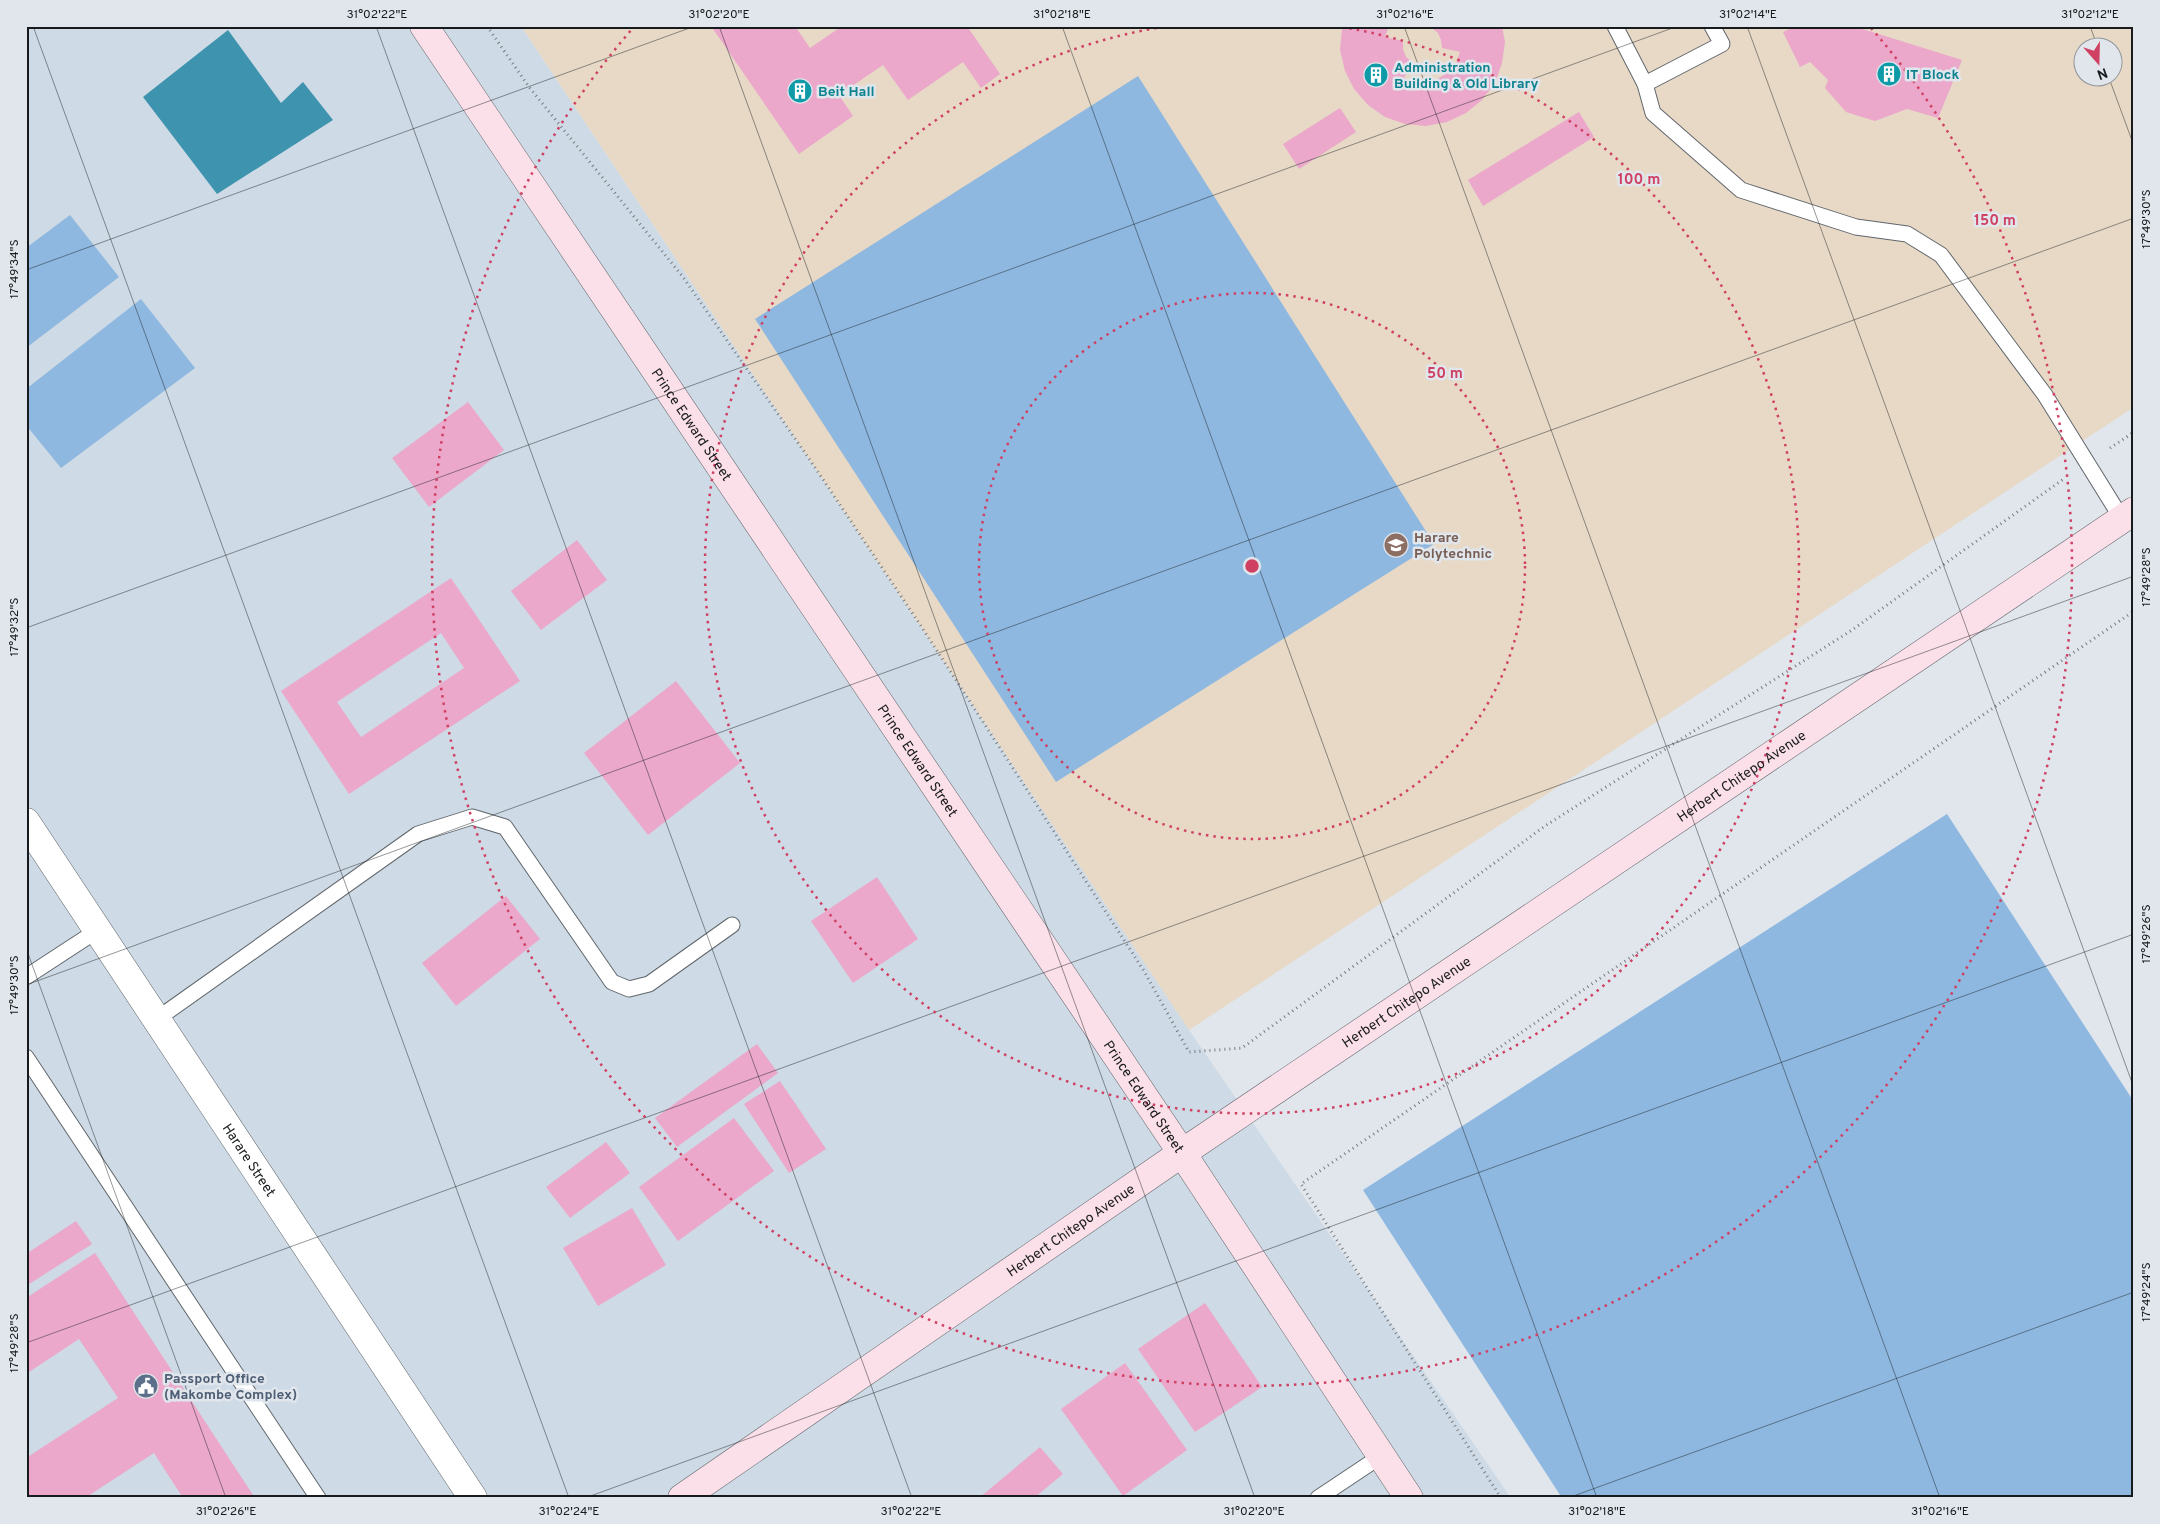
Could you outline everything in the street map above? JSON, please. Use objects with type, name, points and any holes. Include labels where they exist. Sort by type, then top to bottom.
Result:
[{"type":"main road","name":"Prince Edward Street","points":[[424,26],[1182,1153],[1409,1498]]},
{"type":"main road","name":"Herbert Chitepo Avenue","points":[[682,1498],[1182,1153],[2128,515]]},
{"type":"street","name":"Harare Street","points":[[26,822],[473,1498]]},
{"type":"lane","points":[[1615,26],[1646,84],[1653,113],[1742,190],[1856,227],[1907,234],[1941,255],[2045,395],[2088,463],[2128,515]]},
{"type":"lane","points":[[1646,84],[1722,44],[1712,26]]},
{"type":"lane","points":[[157,1020],[418,834],[472,817],[505,827],[612,982],[629,989],[649,984],[732,925]]},
{"type":"lane","points":[[26,977],[98,930]]},
{"type":"lane","points":[[26,1056],[318,1498]]},
{"type":"lane","points":[[1318,1498],[1381,1456]]},
{"type":"path","points":[[487,26],[529,87],[683,277],[812,463],[926,634],[1144,971],[1189,1052],[1242,1048],[1545,826],[1852,630],[2134,432]]},
{"type":"path","points":[[1501,1498],[1301,1184],[2134,611]]},
{"type":"shaded area","points":[[26,26],[521,26],[1189,1030],[1511,1498],[26,1498]]},
{"type":"shaded area","name":"Harare Polytechnic","points":[[521,26],[2134,26],[2134,407],[1189,1030]]},
{"type":"shaded area","points":[[228,30],[281,103],[303,82],[333,120],[217,194],[143,97]]},
{"type":"shaded area","points":[[1138,76],[1434,544],[1056,782],[755,319]]},
{"type":"shaded area","points":[[70,215],[119,277],[26,348],[26,248]]},
{"type":"shaded area","points":[[141,299],[195,368],[61,468],[26,425],[26,389]]},
{"type":"shaded area","points":[[1947,814],[2134,1102],[2134,1498],[1562,1498],[1363,1190]]},
{"type":"building","name":"Beit Hall","points":[[711,26],[795,26],[810,48],[842,26],[967,26],[1000,74],[981,88],[963,62],[908,100],[883,65],[839,95],[853,116],[799,154]]},
{"type":"building","name":"Administration Building & Old Library","points":[[1334,26],[1389,26],[1385,37],[1403,41],[1406,57],[1412,62],[1404,78],[1415,82],[1427,83],[1438,79],[1456,63],[1460,52],[1442,48],[1441,40],[1438,33],[1432,28],[1433,26],[1502,26],[1505,42],[1502,63],[1495,83],[1482,100],[1466,113],[1447,122],[1426,126],[1405,124],[1385,117],[1368,105],[1354,89],[1345,71],[1340,50],[1342,29]]},
{"type":"building","name":"IT Block","points":[[1796,26],[1853,26],[1962,60],[1938,118],[1907,109],[1875,121],[1846,112],[1825,88],[1828,80],[1810,62],[1800,67],[1783,32]]},
{"type":"building","points":[[1340,108],[1356,132],[1299,169],[1283,144]]},
{"type":"building","points":[[1579,112],[1594,137],[1483,206],[1468,180]]},
{"type":"building","points":[[468,402],[504,450],[429,507],[392,458]]},
{"type":"building","points":[[577,540],[607,580],[541,630],[511,591]]},
{"type":"building","points":[[451,578],[520,681],[349,794],[281,691]],"holes":[[[441,633],[464,668],[361,737],[337,702]]]},
{"type":"building","points":[[676,681],[740,763],[648,835],[584,753]]},
{"type":"building","points":[[877,877],[918,939],[853,983],[811,921]]},
{"type":"building","points":[[506,896],[540,939],[456,1006],[422,963]]},
{"type":"building","points":[[757,1044],[778,1073],[677,1147],[655,1118]]},
{"type":"building","points":[[780,1081],[826,1149],[789,1173],[744,1104]]},
{"type":"building","points":[[734,1118],[774,1171],[678,1241],[639,1187]]},
{"type":"building","points":[[606,1142],[630,1173],[570,1218],[546,1187]]},
{"type":"building","points":[[632,1208],[666,1265],[598,1306],[563,1248]]},
{"type":"building","points":[[76,1221],[92,1244],[26,1286],[26,1254]]},
{"type":"building","name":"Passport Office (Makombe Complex)","points":[[95,1253],[255,1498],[183,1498],[154,1453],[85,1498],[26,1498],[26,1458],[118,1398],[79,1339],[26,1374],[26,1298]]},
{"type":"building","points":[[1205,1303],[1262,1387],[1195,1432],[1138,1349]]},
{"type":"building","points":[[1125,1363],[1187,1450],[1123,1496],[1061,1409]]},
{"type":"building","points":[[1040,1447],[1063,1474],[1034,1498],[979,1498]]},
{"type":"place","name":"IT Block","points":[[1889,74]]},
{"type":"place","name":"Administration Building & Old Library","points":[[1376,75]]},
{"type":"place","name":"Beit Hall","points":[[800,91]]},
{"type":"place","name":"Harare Polytechnic","points":[[1396,545]]},
{"type":"place","name":"Passport Office (Makombe Complex)","points":[[146,1386]]}]
